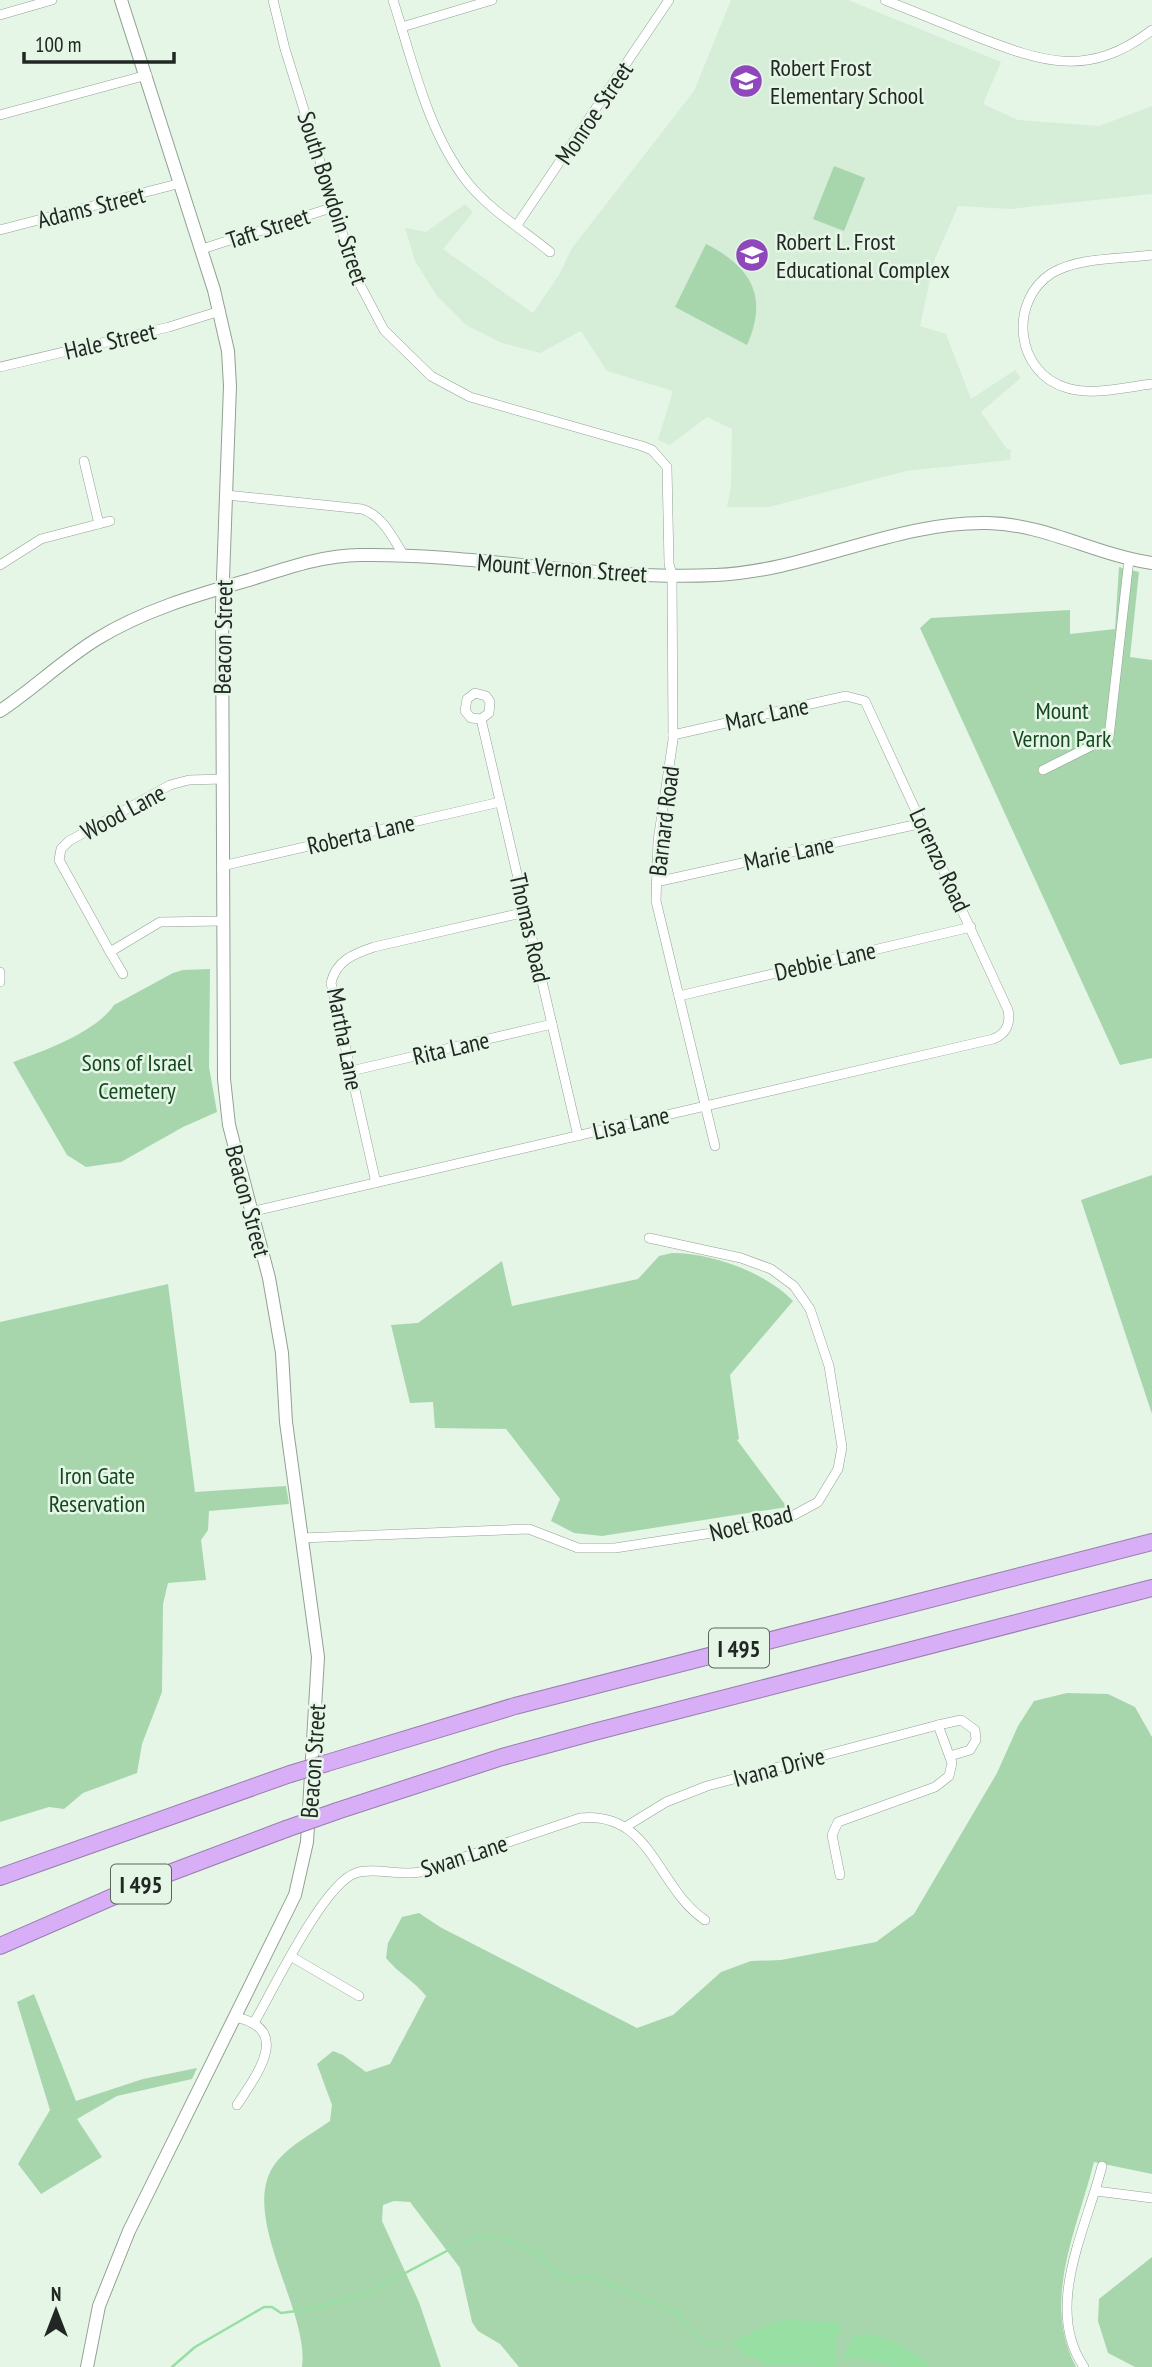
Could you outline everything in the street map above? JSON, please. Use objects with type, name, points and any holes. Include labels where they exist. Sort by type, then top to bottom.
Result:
[{"type":"highway","name":"I 495","points":[[0,1877],[290,1774],[515,1706],[1152,1542]]},
{"type":"highway","name":"I 495","points":[[0,1946],[156,1878],[286,1829],[502,1757],[1152,1588]]},
{"type":"main road","name":"Beacon Street","points":[[87,2367],[99,2306],[112,2269],[295,1895],[305,1858],[318,1703],[318,1657],[286,1422],[282,1353],[269,1278],[250,1212],[227,1104],[222,1040],[223,587],[230,369],[220,311],[202,249],[121,0]]},
{"type":"main road","name":"Mount Vernon Street","points":[[0,711],[96,640],[155,610],[223,587],[335,557],[404,556],[600,573],[715,576],[773,569],[944,525],[987,523],[1016,525],[1129,559],[1152,563]]},
{"type":"street","points":[[0,15],[52,0]]},
{"type":"street","name":"South Bowdoin Street","points":[[273,0],[356,277],[370,307],[400,349],[431,376],[470,397],[642,446],[652,450],[663,463]]},
{"type":"street","points":[[393,0],[437,133],[454,163],[470,185],[550,252]]},
{"type":"street","points":[[402,27],[492,0]]},
{"type":"street","name":"Monroe Street","points":[[517,225],[669,0]]},
{"type":"street","points":[[885,0],[1023,55],[1048,61],[1090,60],[1124,48],[1152,30]]},
{"type":"street","points":[[0,115],[147,75]]},
{"type":"street","name":"Adams Street","points":[[0,230],[181,183]]},
{"type":"street","name":"Taft Street","points":[[202,249],[334,207]]},
{"type":"street","points":[[1152,255],[1079,264],[1053,273],[1032,293],[1024,313],[1022,334],[1031,361],[1045,376],[1064,387],[1092,391],[1152,384]]},
{"type":"street","name":"Hale Street","points":[[0,367],[169,327],[220,311]]},
{"type":"street","points":[[85,461],[99,524]]},
{"type":"street","name":"Barnard Road","points":[[663,463],[668,476],[669,564],[672,574],[673,734],[656,901],[715,1146]]},
{"type":"street","points":[[226,495],[362,509],[373,513],[381,521],[404,556]]},
{"type":"street","points":[[0,565],[41,539],[110,521]]},
{"type":"street","points":[[1043,770],[1109,737],[1129,559]]},
{"type":"street","name":"Marc Lane","points":[[673,734],[846,696],[860,698]]},
{"type":"street","name":"Lorenzo Road","points":[[860,698],[871,709],[1009,1010],[1008,1026]]},
{"type":"street","name":"Thomas Road","points":[[481,719],[578,1136]]},
{"type":"street","name":"Wood Lane","points":[[123,974],[60,867],[61,849],[69,841],[170,785],[189,780],[222,779]]},
{"type":"street","name":"Roberta Lane","points":[[222,866],[500,802]]},
{"type":"street","name":"Marie Lane","points":[[656,882],[923,823]]},
{"type":"street","name":"Martha Lane","points":[[376,1183],[331,983],[337,966],[356,953],[374,947],[526,912]]},
{"type":"street","points":[[110,952],[160,922],[222,921]]},
{"type":"street","name":"Debbie Lane","points":[[679,996],[971,927]]},
{"type":"street","points":[[0,972],[0,982]]},
{"type":"street","name":"Rita Lane","points":[[351,1072],[552,1024]]},
{"type":"street","name":"Lisa Lane","points":[[250,1212],[993,1039],[1008,1026]]},
{"type":"street","name":"Noel Road","points":[[301,1538],[529,1529],[558,1543],[578,1548],[615,1548],[757,1526],[794,1515],[818,1502],[838,1469],[842,1447],[829,1366],[810,1309],[794,1286],[771,1269],[741,1258],[649,1238]]},
{"type":"street","name":"Ivana Drive","points":[[627,1826],[666,1802],[707,1786],[961,1720],[975,1730],[976,1740],[970,1749],[950,1756]]},
{"type":"street","points":[[840,1875],[832,1835],[838,1822],[940,1784],[952,1770],[939,1725]]},
{"type":"street","name":"Swan Lane","points":[[255,2021],[332,1889],[359,1871],[404,1875],[420,1872],[580,1818],[599,1816],[627,1826]]},
{"type":"street","points":[[627,1826],[691,1910],[705,1920]]},
{"type":"street","points":[[292,1957],[359,1996]]},
{"type":"street","points":[[235,2017],[255,2021],[264,2031],[267,2041],[253,2081],[237,2105]]},
{"type":"street","points":[[1084,2367],[1070,2331],[1068,2297],[1074,2264],[1102,2166]]},
{"type":"street","points":[[1096,2190],[1152,2197]]},
{"type":"shaded area","name":"Robert L. Frost Educational Complex","points":[[731,0],[848,0],[1001,62],[983,104],[1018,120],[1099,126],[1152,106],[1152,194],[1010,209],[958,206],[934,261],[920,326],[946,334],[971,399],[1015,370],[1021,378],[981,412],[1007,449],[1011,450],[1010,460],[906,471],[769,507],[727,507],[731,486],[732,429],[707,417],[670,445],[658,440],[673,391],[607,371],[581,331],[540,353],[502,343],[466,325],[437,296],[415,261],[405,228],[426,232],[465,204],[473,212],[443,249],[533,313],[559,275],[572,248],[694,91]]},
{"type":"shaded area","points":[[786,2320],[837,2322],[841,2330],[835,2344],[836,2364],[832,2367],[766,2367],[764,2362],[743,2354],[736,2344],[728,2341]]},
{"type":"shaded area","points":[[865,2334],[899,2345],[928,2363],[929,2367],[894,2367],[853,2357],[842,2362],[852,2337]]},
{"type":"green space","points":[[834,166],[865,178],[844,231],[813,219]]},
{"type":"green space","points":[[706,244],[734,262],[751,284],[756,312],[747,345],[675,307]]},
{"type":"green space","name":"Mount Vernon Park","points":[[1119,567],[1139,572],[1130,657],[1152,660],[1152,1058],[1120,1065],[920,628],[931,618],[1070,610],[1070,634],[1115,629]]},
{"type":"green space","name":"Sons of Israel Cemetery","points":[[210,969],[209,1067],[217,1112],[183,1127],[121,1162],[86,1167],[67,1155],[13,1062],[82,1032],[106,1015],[114,1005],[173,973]]},
{"type":"green space","points":[[1152,1175],[1152,1414],[1081,1200]]},
{"type":"green space","points":[[672,1253],[704,1256],[737,1266],[768,1281],[793,1301],[730,1375],[737,1440],[787,1507],[602,1536],[574,1533],[551,1521],[560,1499],[506,1429],[435,1428],[433,1402],[410,1403],[391,1325],[418,1323],[502,1261],[512,1306],[638,1279],[659,1256]]},
{"type":"green space","name":"Iron Gate Reservation","points":[[168,1284],[195,1492],[286,1486],[289,1504],[209,1511],[208,1530],[201,1540],[206,1580],[168,1583],[163,1604],[162,1692],[142,1744],[137,1773],[83,1793],[64,1809],[49,1807],[0,1822],[0,1322]]},
{"type":"green space","points":[[1067,1693],[1108,1694],[1135,1707],[1152,1737],[1152,2174],[1094,2162],[1072,2239],[1062,2291],[1066,2342],[1076,2367],[519,2367],[500,2344],[478,2331],[472,2322],[460,2268],[410,2202],[394,2201],[383,2205],[382,2221],[419,2302],[441,2367],[302,2367],[301,2344],[295,2317],[268,2232],[264,2205],[267,2181],[284,2154],[330,2121],[332,2105],[317,2064],[333,2051],[366,2072],[390,2064],[426,1996],[386,1958],[388,1943],[402,1917],[419,1913],[440,1927],[637,2028],[673,2015],[721,1972],[751,1961],[781,1960],[876,1942],[914,1914],[997,1773],[1018,1726],[1034,1701]]},
{"type":"green space","points":[[34,1994],[76,2101],[143,2079],[197,2068],[192,2079],[117,2096],[77,2119],[102,2157],[41,2194],[18,2164],[50,2110],[17,2002]]},
{"type":"green space","points":[[1152,2257],[1152,2367],[1135,2367],[1108,2353],[1098,2321],[1099,2299]]},
{"type":"waterway","points":[[463,2243],[471,2239],[499,2236],[543,2257],[549,2266],[567,2280],[598,2276],[611,2286],[622,2288],[640,2299],[655,2302],[666,2310],[677,2310],[684,2325],[705,2342],[722,2344]]},
{"type":"waterway","points":[[300,2311],[364,2295],[456,2246]]},
{"type":"waterway","points":[[172,2367],[195,2347],[264,2307],[272,2307],[281,2313],[297,2311]]},
{"type":"place","name":"Robert Frost Elementary School","points":[[746,81]]},
{"type":"place","name":"Robert L. Frost Educational Complex","points":[[752,255]]}]
